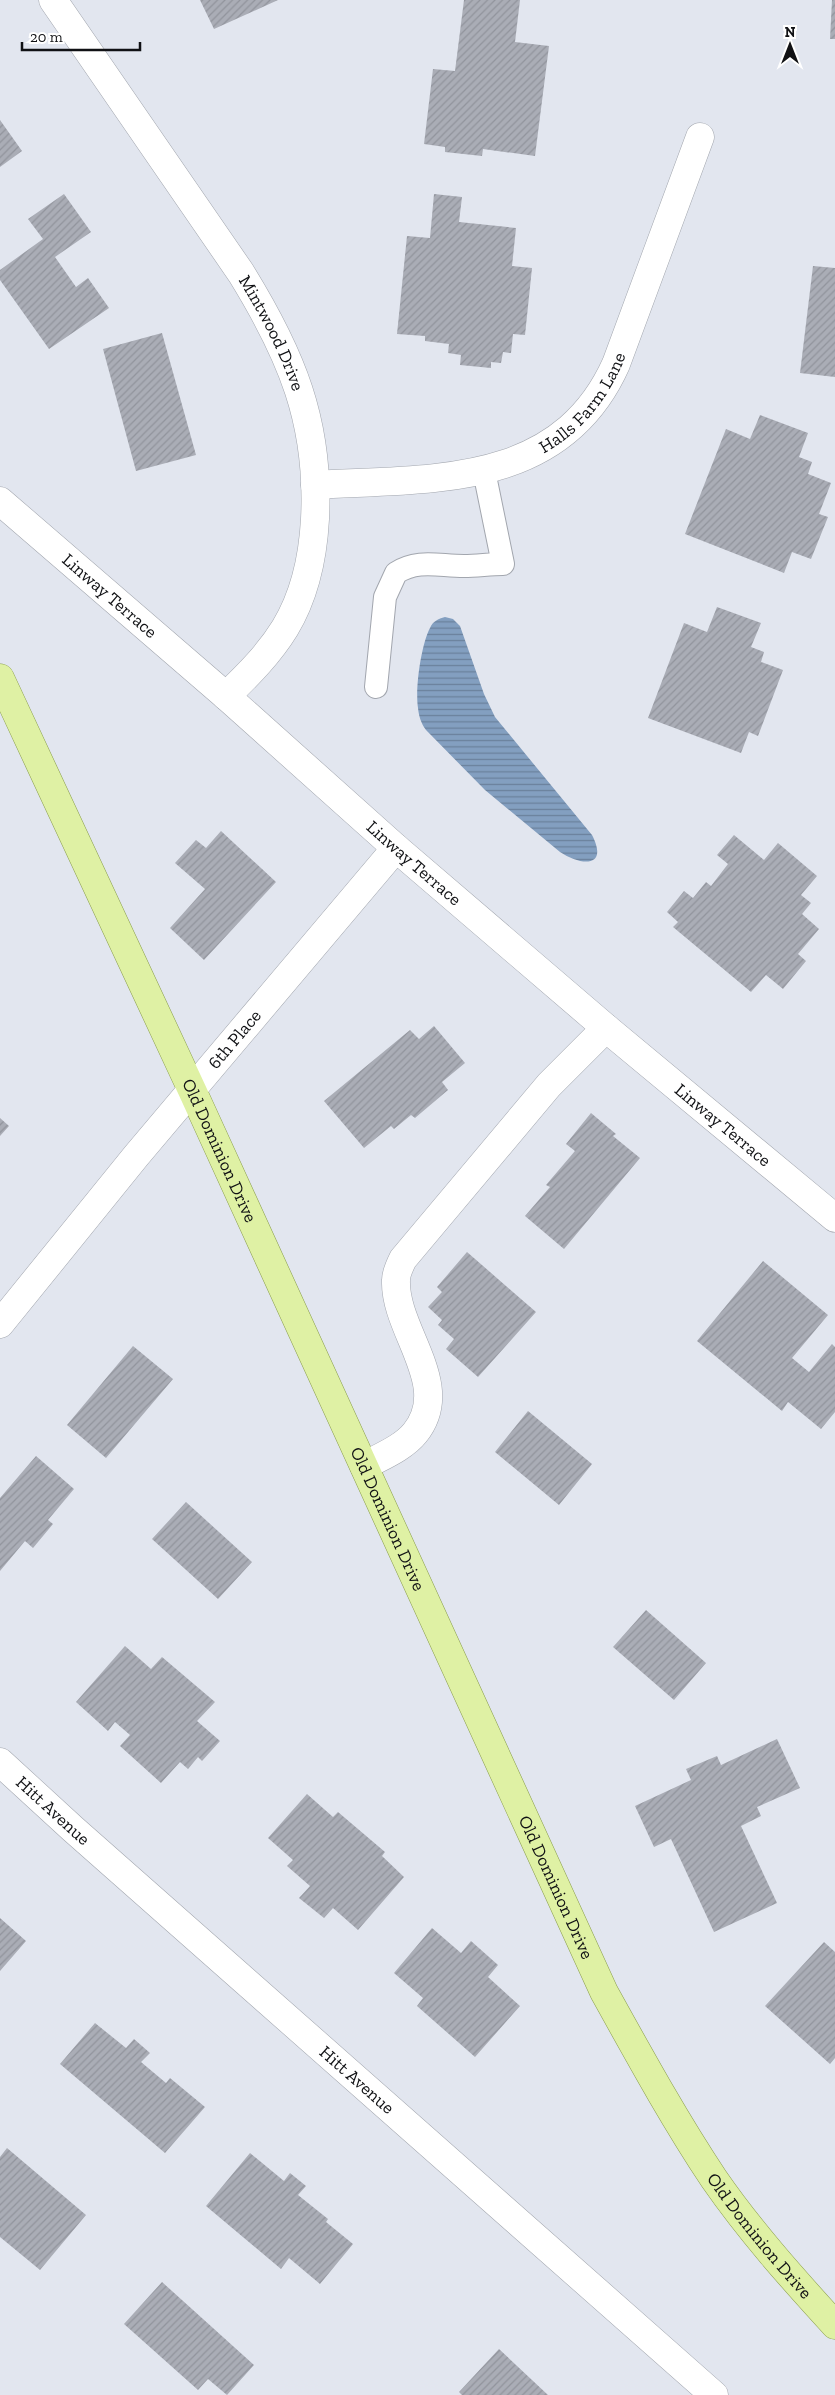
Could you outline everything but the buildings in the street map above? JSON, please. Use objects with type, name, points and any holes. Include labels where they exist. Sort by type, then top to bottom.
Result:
[{"type":"main road","name":"Old Dominion Drive","points":[[0,678],[192,1090],[604,1992],[656,2085],[715,2179],[777,2262],[835,2325]]},
{"type":"street","name":"Mintwood Drive","points":[[53,0],[241,273],[269,318],[293,372],[306,411],[312,441],[315,485],[314,533],[310,564],[304,587],[294,611],[264,658],[226,696]]},
{"type":"street","name":"Halls Farm Lane","points":[[315,485],[456,476],[484,471],[542,448],[587,411],[605,389],[616,364],[700,137]]},
{"type":"street","name":"Linway Terrace","points":[[0,501],[226,696],[396,848],[606,1028],[835,1218]]},
{"type":"street","name":"6th Place","points":[[0,1324],[192,1090],[396,848]]},
{"type":"street","points":[[364,1466],[402,1444],[415,1434],[427,1412],[429,1387],[397,1298],[396,1278],[403,1259],[549,1085],[606,1028]]},
{"type":"street","name":"Hitt Avenue","points":[[0,1762],[714,2395]]},
{"type":"lane","points":[[376,687],[385,597],[396,573],[414,564],[425,563],[463,566],[503,564],[484,471]]},
{"type":"water","points":[[445,617],[453,619],[460,626],[484,694],[495,717],[592,835],[597,854],[595,859],[590,861],[576,860],[560,852],[485,790],[424,727],[418,711],[417,700],[421,656],[431,626],[436,621]]}]
